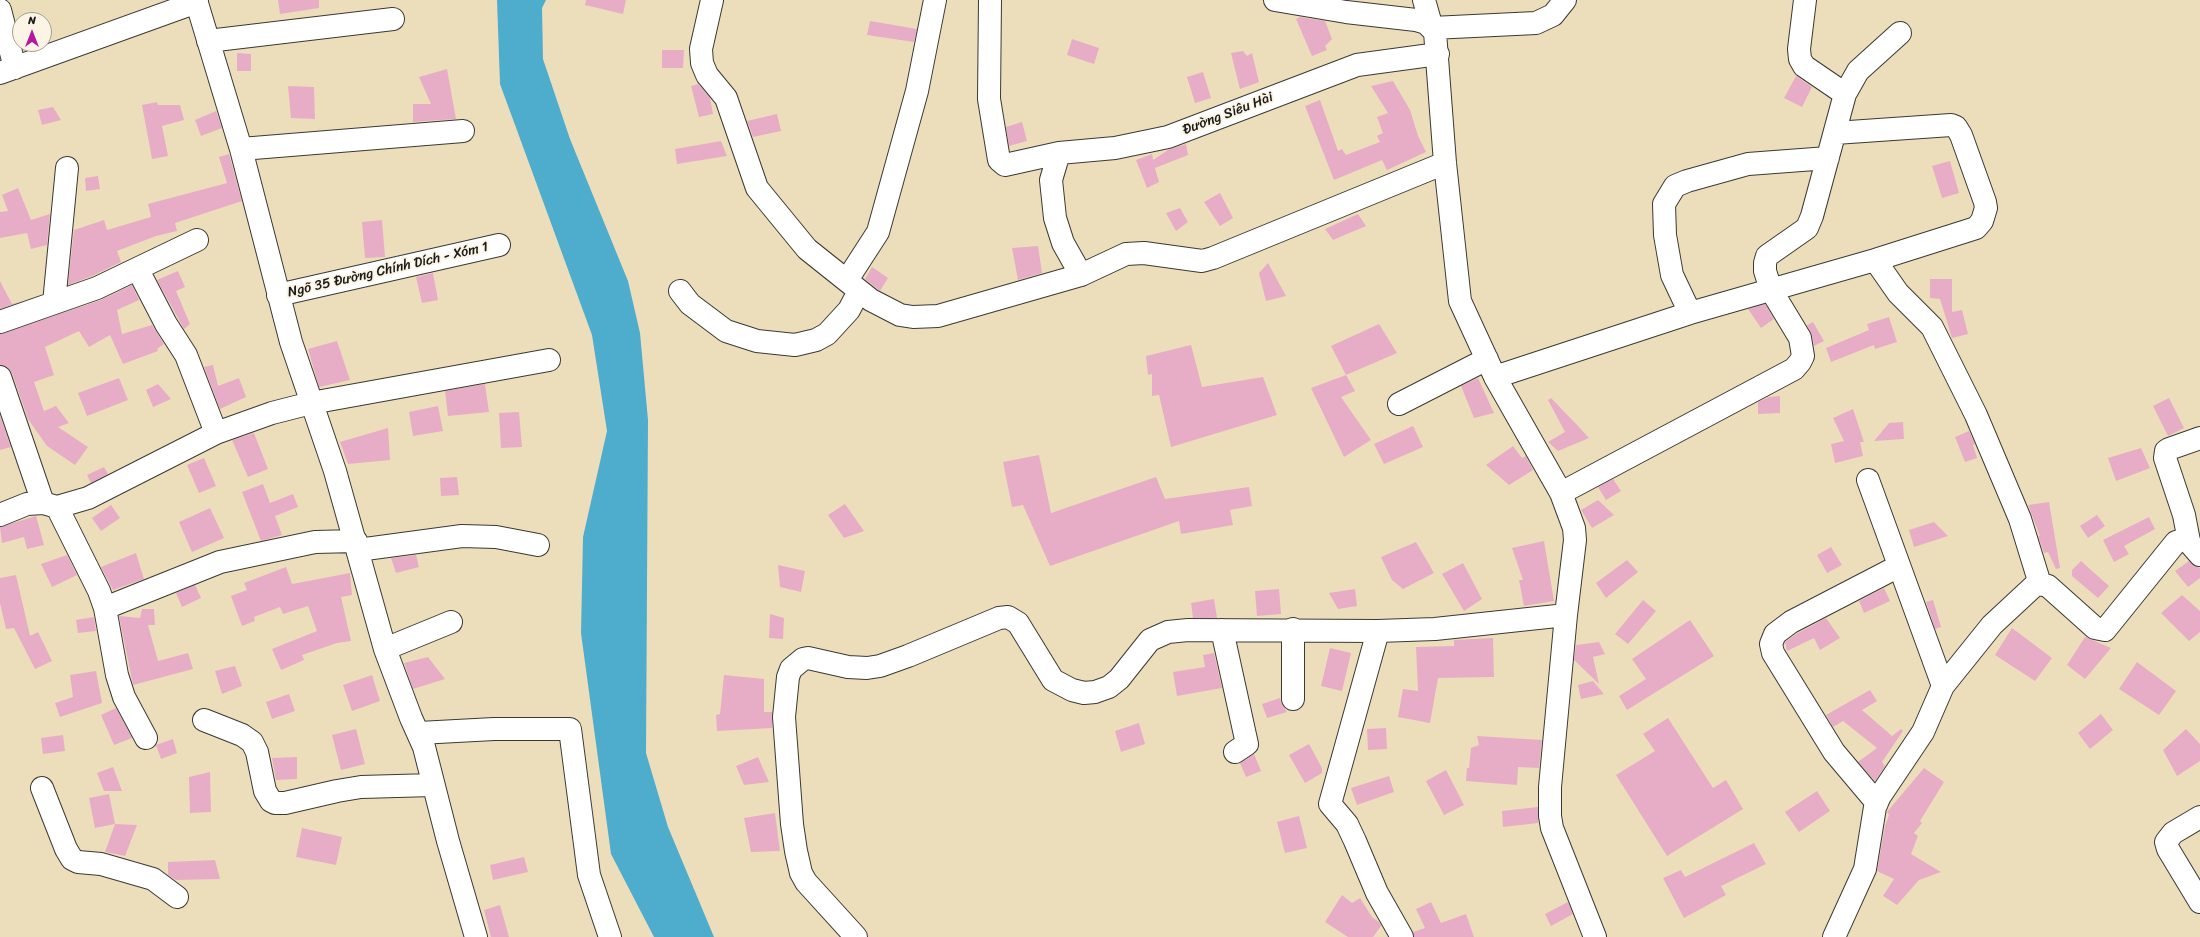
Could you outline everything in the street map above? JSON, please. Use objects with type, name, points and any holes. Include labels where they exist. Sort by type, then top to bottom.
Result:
[{"type":"street","points":[[712,0],[701,49],[702,63],[707,75],[726,98],[757,188],[807,249],[871,300],[900,314],[913,317],[928,317],[1081,275],[1126,254],[1144,253],[1202,261],[1213,258],[1445,163]]},
{"type":"street","points":[[680,291],[690,304],[726,331],[757,341],[795,345],[816,340],[827,334],[849,310],[853,286],[878,232],[917,91],[935,0]]},
{"type":"street","name":"Đường Siêu Hài","points":[[990,0],[989,99],[1000,160],[1005,165],[1059,153],[1115,148],[1168,136],[1356,65],[1438,54]]},
{"type":"street","points":[[1275,0],[1346,12],[1416,20],[1426,23],[1432,28],[1536,23],[1553,15],[1565,0]]},
{"type":"street","points":[[1424,0],[1432,28],[1437,38],[1445,163],[1460,301],[1491,368],[1561,493],[1570,513],[1575,540],[1566,614],[1550,787],[1550,816],[1555,836],[1595,937]]},
{"type":"street","points":[[1805,0],[1799,49],[1800,58],[1804,66],[1845,94]]},
{"type":"street","points":[[0,10],[7,70],[197,1],[241,149],[278,294],[311,403],[335,471],[385,649],[424,748],[476,937]]},
{"type":"street","points":[[208,41],[393,19]]},
{"type":"street","points":[[1561,493],[1794,369],[1803,356],[1800,338],[1771,290],[1765,271],[1767,256],[1807,228],[1845,94],[1858,71],[1900,33]]},
{"type":"street","points":[[1400,404],[1491,368],[1875,260],[1976,228],[1984,215],[1985,202],[1961,135],[1956,127],[1951,125],[1835,133]]},
{"type":"street","points":[[241,149],[463,131]]},
{"type":"street","points":[[1059,153],[1051,180],[1055,218],[1063,243],[1081,275]]},
{"type":"street","points":[[1690,313],[1669,263],[1665,235],[1664,204],[1675,186],[1687,181],[1748,164],[1828,158]]},
{"type":"street","points":[[54,303],[67,168]]},
{"type":"street","points":[[0,322],[97,288],[138,270],[196,240]]},
{"type":"street","name":"Ngõ 35 Đường Chính Dích - Xóm 1","points":[[278,294],[499,245]]},
{"type":"street","points":[[1875,260],[1898,293],[1932,327],[1976,414],[2020,519],[2040,584]]},
{"type":"street","points":[[138,270],[166,324],[186,355],[216,433]]},
{"type":"street","points":[[0,514],[27,504],[50,505],[88,498],[216,433],[272,413],[311,403],[549,360]]},
{"type":"street","points":[[0,377],[50,505],[82,553],[105,608],[116,675],[124,697],[146,738]]},
{"type":"street","points":[[2194,548],[2165,458],[2166,451],[2200,438]]},
{"type":"street","points":[[1868,480],[1943,686]]},
{"type":"street","points":[[105,608],[220,562],[315,542],[357,546],[462,536],[496,537],[538,545]]},
{"type":"street","points":[[1834,937],[1865,869],[1871,828],[1877,803],[1923,732],[1943,686],[1992,625],[2034,586],[2040,584],[2048,586],[2095,628],[2105,630],[2176,542],[2183,539],[2194,548]]},
{"type":"street","points":[[1877,803],[1834,752],[1773,653],[1771,644],[1774,634],[1791,622],[1899,566]]},
{"type":"street","points":[[856,937],[813,891],[801,873],[799,866],[792,824],[784,717],[788,677],[796,664],[808,658],[848,667],[867,668],[880,666],[992,621],[1008,617],[1018,623],[1053,680],[1072,690],[1094,692],[1109,687],[1120,679],[1150,640],[1168,632],[1188,630],[1293,629],[1378,631],[1470,627],[1566,614]]},
{"type":"street","points":[[385,649],[451,622]]},
{"type":"street","points":[[1293,629],[1293,699]]},
{"type":"street","points":[[1222,630],[1247,744],[1235,752]]},
{"type":"street","points":[[1378,631],[1330,804],[1347,824],[1356,841],[1377,892],[1402,937]]},
{"type":"street","points":[[204,720],[242,735],[252,742],[257,752],[265,791],[271,801],[275,803],[285,803],[361,787],[433,785]]},
{"type":"street","points":[[419,733],[494,729],[570,729],[589,875],[608,936]]},
{"type":"street","points":[[42,788],[66,849],[72,859],[78,862],[101,864],[149,878],[162,884],[177,897]]},
{"type":"street","points":[[2200,817],[2173,833],[2166,842],[2168,849],[2200,902]]},
{"type":"water","points":[[497,0],[546,0],[542,8],[543,59],[570,139],[628,281],[640,333],[648,420],[646,753],[668,827],[714,937],[654,937],[611,854],[581,633],[583,537],[607,431],[592,335],[500,84]]},
{"type":"building","points":[[278,0],[319,0],[319,8],[280,14]]},
{"type":"building","points":[[586,0],[626,0],[623,14],[585,5]]},
{"type":"building","points":[[1300,17],[1325,21],[1332,39],[1325,46],[1327,50],[1312,56],[1296,19]]},
{"type":"building","points":[[870,21],[917,29],[914,42],[867,35]]},
{"type":"building","points":[[1072,39],[1099,48],[1094,64],[1067,55]]},
{"type":"building","points":[[662,50],[684,50],[683,68],[662,68]]},
{"type":"building","points":[[1243,51],[1247,56],[1252,53],[1259,82],[1240,89],[1231,53]]},
{"type":"building","points":[[237,53],[251,54],[251,71],[237,71]]},
{"type":"building","points":[[447,69],[456,119],[413,122],[413,104],[431,104],[419,77]]},
{"type":"building","points":[[1203,72],[1211,98],[1195,103],[1187,77]]},
{"type":"building","points":[[1796,76],[1812,87],[1802,107],[1784,98]]},
{"type":"building","points":[[1393,81],[1410,110],[1418,136],[1426,152],[1387,170],[1382,160],[1334,180],[1305,106],[1320,100],[1338,151],[1342,149],[1346,155],[1380,142],[1377,136],[1383,133],[1377,117],[1388,113],[1371,86]]},
{"type":"building","points":[[698,84],[710,98],[713,114],[699,117],[691,86]]},
{"type":"building","points":[[288,86],[314,87],[315,119],[291,118]]},
{"type":"building","points":[[157,102],[158,105],[180,105],[184,120],[162,126],[168,156],[152,159],[142,105]]},
{"type":"building","points":[[53,107],[61,120],[42,125],[38,110]]},
{"type":"building","points":[[216,111],[222,128],[201,136],[195,120]]},
{"type":"building","points":[[777,114],[781,131],[753,137],[747,121]]},
{"type":"building","points":[[1022,122],[1027,141],[1009,146],[1006,127]]},
{"type":"building","points":[[721,141],[727,156],[677,164],[675,149]]},
{"type":"building","points":[[1186,144],[1188,155],[1155,168],[1159,182],[1147,188],[1136,160],[1152,154],[1153,160],[1168,150]]},
{"type":"building","points":[[229,154],[242,201],[175,223],[177,231],[156,236],[117,251],[121,262],[92,276],[68,285],[74,230],[104,220],[107,230],[151,217],[148,204],[227,183],[219,157]]},
{"type":"building","points":[[1950,161],[1959,193],[1942,198],[1932,166]]},
{"type":"building","points":[[98,176],[100,189],[86,191],[85,178]]},
{"type":"building","points":[[18,188],[31,220],[50,214],[47,245],[31,249],[27,233],[0,238],[0,212],[8,211],[2,195]]},
{"type":"building","points":[[1220,193],[1233,218],[1220,226],[1204,202]]},
{"type":"building","points":[[1180,208],[1188,222],[1176,231],[1166,213]]},
{"type":"building","points":[[1358,214],[1366,226],[1333,240],[1325,229]]},
{"type":"building","points":[[382,220],[385,257],[365,258],[362,222]]},
{"type":"building","points":[[1038,246],[1042,273],[1018,280],[1012,248]]},
{"type":"building","points":[[1268,263],[1286,296],[1266,301],[1259,273]]},
{"type":"building","points":[[872,267],[888,278],[880,291],[865,279]]},
{"type":"building","points":[[178,271],[185,287],[176,291],[190,324],[184,329],[157,280]]},
{"type":"building","points":[[433,273],[438,300],[422,303],[416,277]]},
{"type":"building","points":[[1930,279],[1952,279],[1952,312],[1962,310],[1968,334],[1952,338],[1940,299],[1930,298]]},
{"type":"building","points":[[0,281],[12,304],[23,301],[0,309]]},
{"type":"building","points":[[132,285],[139,300],[117,310],[122,334],[152,325],[164,344],[157,349],[158,351],[123,364],[110,335],[89,347],[79,331],[45,347],[54,375],[34,382],[44,411],[56,406],[69,423],[58,427],[88,447],[75,465],[47,446],[28,419],[12,373],[8,367],[0,365],[0,334],[101,300]]},
{"type":"building","points":[[1765,304],[1774,319],[1761,328],[1748,309]]},
{"type":"building","points":[[1889,317],[1897,342],[1875,349],[1874,345],[1831,362],[1826,348],[1869,330],[1867,324]]},
{"type":"building","points":[[1813,322],[1824,341],[1814,346],[1812,336],[1807,325]]},
{"type":"building","points":[[1379,324],[1397,353],[1346,375],[1331,346]]},
{"type":"building","points":[[337,341],[350,380],[319,387],[308,349]]},
{"type":"building","points":[[1191,345],[1202,387],[1263,377],[1277,415],[1171,447],[1159,395],[1152,396],[1152,374],[1148,375],[1146,356]]},
{"type":"building","points":[[213,365],[218,386],[239,378],[246,397],[220,409],[204,367]]},
{"type":"building","points":[[1346,375],[1355,391],[1341,397],[1371,440],[1344,457],[1311,388]]},
{"type":"building","points":[[119,378],[128,400],[87,416],[78,393]]},
{"type":"building","points":[[1478,378],[1494,413],[1474,418],[1461,386]]},
{"type":"building","points":[[158,384],[171,399],[153,407],[146,390]]},
{"type":"building","points":[[485,384],[489,412],[448,416],[445,391]]},
{"type":"building","points":[[1780,396],[1780,413],[1758,414],[1758,402],[1769,397]]},
{"type":"building","points":[[1551,398],[1589,438],[1558,451],[1548,442],[1565,432],[1548,400]]},
{"type":"building","points":[[2169,398],[2184,428],[2168,436],[2153,406]]},
{"type":"building","points":[[438,406],[443,431],[413,436],[409,412]]},
{"type":"building","points":[[1853,409],[1864,442],[1860,442],[1863,456],[1835,463],[1831,444],[1844,441],[1833,418]]},
{"type":"building","points":[[519,412],[522,447],[501,448],[499,413]]},
{"type":"building","points":[[0,416],[11,447],[0,450]]},
{"type":"building","points":[[1903,422],[1904,439],[1874,441],[1889,423]]},
{"type":"building","points":[[1413,426],[1423,447],[1384,464],[1374,444]]},
{"type":"building","points":[[388,428],[390,460],[348,464],[340,442]]},
{"type":"building","points":[[1969,431],[1975,444],[1973,445],[1977,458],[1965,462],[1955,437]]},
{"type":"building","points":[[254,433],[268,469],[248,477],[232,440]]},
{"type":"building","points":[[1513,446],[1522,458],[1526,456],[1533,470],[1509,485],[1486,465]]},
{"type":"building","points":[[2141,448],[2150,468],[2116,481],[2108,458]]},
{"type":"building","points":[[1039,455],[1051,513],[1156,477],[1165,499],[1249,487],[1252,506],[1230,510],[1233,525],[1181,534],[1179,521],[1050,566],[1023,505],[1012,507],[1003,462]]},
{"type":"building","points":[[204,458],[216,486],[199,493],[187,465]]},
{"type":"building","points":[[104,467],[108,474],[91,483],[87,475]]},
{"type":"building","points":[[457,477],[459,495],[441,496],[440,478]]},
{"type":"building","points":[[1613,479],[1621,491],[1606,500],[1598,487]]},
{"type":"building","points":[[263,484],[270,503],[293,494],[298,507],[275,516],[282,535],[261,541],[242,492]]},
{"type":"building","points":[[1598,500],[1614,515],[1592,528],[1581,510]]},
{"type":"building","points":[[2049,502],[2060,568],[2056,569],[2048,552],[2044,553],[2038,536],[2040,536],[2028,505]]},
{"type":"building","points":[[845,504],[864,531],[844,538],[828,515]]},
{"type":"building","points":[[111,505],[120,518],[101,531],[92,518]]},
{"type":"building","points":[[210,508],[224,538],[192,552],[179,522]]},
{"type":"building","points":[[2097,515],[2105,526],[2088,538],[2080,526]]},
{"type":"building","points":[[36,516],[44,545],[27,549],[24,537],[2,543],[0,527]]},
{"type":"building","points":[[2149,517],[2155,529],[2124,546],[2129,554],[2114,562],[2103,540]]},
{"type":"building","points":[[1934,522],[1948,536],[1914,547],[1909,530]]},
{"type":"building","points":[[1544,541],[1554,601],[1524,606],[1519,580],[1523,580],[1512,548]]},
{"type":"building","points":[[1416,542],[1434,573],[1403,589],[1392,580],[1381,557]]},
{"type":"building","points":[[1831,547],[1842,565],[1827,573],[1817,555]]},
{"type":"building","points":[[136,553],[144,579],[113,590],[101,567]]},
{"type":"building","points":[[67,555],[77,575],[52,587],[41,564]]},
{"type":"building","points":[[416,555],[419,567],[396,573],[391,558]]},
{"type":"building","points":[[1627,560],[1638,572],[1606,598],[1596,583]]},
{"type":"building","points":[[2081,561],[2109,586],[2098,598],[2072,576],[2072,570]]},
{"type":"building","points":[[2189,561],[2200,568],[2200,578],[2188,587],[2175,571]]},
{"type":"building","points":[[1463,563],[1482,599],[1464,611],[1442,574]]},
{"type":"building","points":[[778,565],[805,571],[801,592],[780,587]]},
{"type":"building","points":[[286,567],[292,584],[350,573],[352,595],[341,597],[351,641],[337,643],[302,655],[304,660],[281,670],[272,649],[317,631],[308,606],[283,614],[280,607],[254,617],[255,621],[242,626],[231,596],[247,590],[244,583]]},
{"type":"building","points":[[16,575],[30,636],[38,632],[52,661],[35,669],[14,628],[6,629],[0,603],[0,578]]},
{"type":"building","points":[[195,585],[201,598],[182,607],[176,593]]},
{"type":"building","points":[[1884,588],[1890,601],[1864,613],[1859,601]]},
{"type":"building","points":[[1279,589],[1281,614],[1257,616],[1255,591]]},
{"type":"building","points":[[1355,589],[1357,606],[1338,609],[1329,593]]},
{"type":"building","points":[[2182,595],[2200,611],[2200,632],[2189,641],[2161,613]]},
{"type":"building","points":[[1214,599],[1217,618],[1193,618],[1191,603]]},
{"type":"building","points":[[1643,600],[1656,611],[1628,644],[1615,634]]},
{"type":"building","points":[[1933,600],[1941,627],[1935,629],[1926,602]]},
{"type":"building","points":[[142,609],[154,609],[155,625],[148,625],[158,661],[188,653],[193,669],[133,685],[119,616],[140,618]]},
{"type":"building","points":[[770,614],[784,618],[783,639],[769,638]]},
{"type":"building","points":[[94,617],[96,631],[78,633],[76,620]]},
{"type":"building","points":[[1826,618],[1840,638],[1820,650],[1814,638],[1787,651],[1785,642]]},
{"type":"building","points":[[1690,620],[1714,656],[1627,710],[1619,696],[1646,679],[1632,659]]},
{"type":"building","points":[[2012,628],[2052,658],[2035,681],[1995,655]]},
{"type":"building","points":[[2085,637],[2111,648],[2085,679],[2067,665]]},
{"type":"building","points":[[1493,638],[1494,677],[1438,678],[1430,723],[1398,717],[1403,689],[1418,691],[1416,647],[1454,646],[1454,640]]},
{"type":"building","points":[[1599,642],[1605,654],[1593,657],[1599,684],[1574,660],[1576,645]]},
{"type":"building","points":[[1330,648],[1351,653],[1342,691],[1321,686]]},
{"type":"building","points":[[1214,653],[1222,688],[1177,696],[1173,672],[1205,667],[1203,655]]},
{"type":"building","points":[[428,657],[445,679],[413,689],[404,663]]},
{"type":"building","points":[[2137,662],[2176,691],[2159,715],[2119,689]]},
{"type":"building","points":[[235,666],[242,686],[222,694],[215,671]]},
{"type":"building","points":[[96,671],[102,703],[60,717],[55,703],[73,697],[70,675]]},
{"type":"building","points":[[372,675],[380,701],[352,711],[343,685]]},
{"type":"building","points":[[724,675],[764,679],[764,712],[772,712],[772,728],[717,731],[716,715],[720,714]]},
{"type":"building","points":[[1593,681],[1604,694],[1581,699],[1578,685]]},
{"type":"building","points":[[1870,690],[1877,701],[1862,710],[1892,736],[1901,729],[1903,731],[1882,762],[1885,766],[1875,781],[1858,762],[1877,748],[1843,721],[1833,727],[1826,715]]},
{"type":"building","points":[[289,694],[295,711],[272,719],[266,702]]},
{"type":"building","points":[[1280,698],[1282,705],[1287,712],[1267,718],[1262,704]]},
{"type":"building","points":[[116,708],[132,738],[114,745],[101,715]]},
{"type":"building","points":[[2101,714],[2113,730],[2090,749],[2078,733]]},
{"type":"building","points":[[1668,718],[1713,788],[1726,780],[1743,809],[1667,856],[1616,775],[1655,751],[1643,734]]},
{"type":"building","points":[[1139,723],[1145,744],[1121,752],[1115,731]]},
{"type":"building","points":[[1386,728],[1387,749],[1368,750],[1367,729]]},
{"type":"building","points":[[356,729],[365,764],[341,770],[332,735]]},
{"type":"building","points":[[2186,729],[2200,744],[2200,761],[2177,776],[2163,750]]},
{"type":"building","points":[[63,735],[65,751],[43,754],[41,738]]},
{"type":"building","points":[[1477,736],[1542,740],[1539,768],[1518,767],[1517,785],[1466,781],[1471,748],[1479,745]]},
{"type":"building","points":[[173,739],[177,753],[161,759],[156,745]]},
{"type":"building","points":[[1309,744],[1322,768],[1322,773],[1305,783],[1289,755]]},
{"type":"building","points":[[1254,754],[1261,771],[1246,777],[1240,763]]},
{"type":"building","points":[[297,757],[297,779],[276,780],[272,758]]},
{"type":"building","points":[[758,757],[769,782],[744,785],[736,766]]},
{"type":"building","points":[[113,767],[122,791],[104,791],[97,773]]},
{"type":"building","points":[[1924,768],[1944,782],[1920,821],[1922,823],[1914,833],[1918,836],[1911,854],[1941,872],[1919,880],[1897,905],[1883,896],[1894,879],[1877,871],[1885,826],[1889,815],[1887,812]]},
{"type":"building","points":[[1446,770],[1464,805],[1444,815],[1426,781]]},
{"type":"building","points":[[210,772],[211,812],[190,813],[189,777]]},
{"type":"building","points":[[1389,776],[1394,792],[1357,805],[1351,788]]},
{"type":"building","points":[[1817,791],[1830,811],[1799,832],[1785,812]]},
{"type":"building","points":[[109,794],[115,824],[95,828],[89,798]]},
{"type":"building","points":[[1538,807],[1538,823],[1503,827],[1502,811]]},
{"type":"building","points":[[775,813],[780,851],[751,852],[744,818]]},
{"type":"building","points":[[1299,816],[1307,848],[1285,853],[1277,822]]},
{"type":"building","points":[[115,824],[137,825],[125,856],[105,852]]},
{"type":"building","points":[[302,828],[342,837],[336,865],[296,857]]},
{"type":"building","points":[[1754,843],[1766,864],[1721,886],[1726,895],[1684,918],[1663,878],[1681,870],[1685,877]]},
{"type":"building","points":[[524,857],[528,872],[493,880],[490,865]]},
{"type":"building","points":[[215,860],[220,879],[176,880],[168,875],[168,862]]},
{"type":"building","points":[[1342,895],[1352,903],[1360,898],[1372,917],[1380,923],[1381,926],[1373,937],[1348,937],[1325,922]]},
{"type":"building","points":[[1431,902],[1441,923],[1466,914],[1474,937],[1414,937],[1413,932],[1425,928],[1416,909]]},
{"type":"building","points":[[1568,902],[1573,914],[1551,926],[1545,914]]},
{"type":"building","points":[[500,905],[509,937],[491,937],[484,910]]}]
